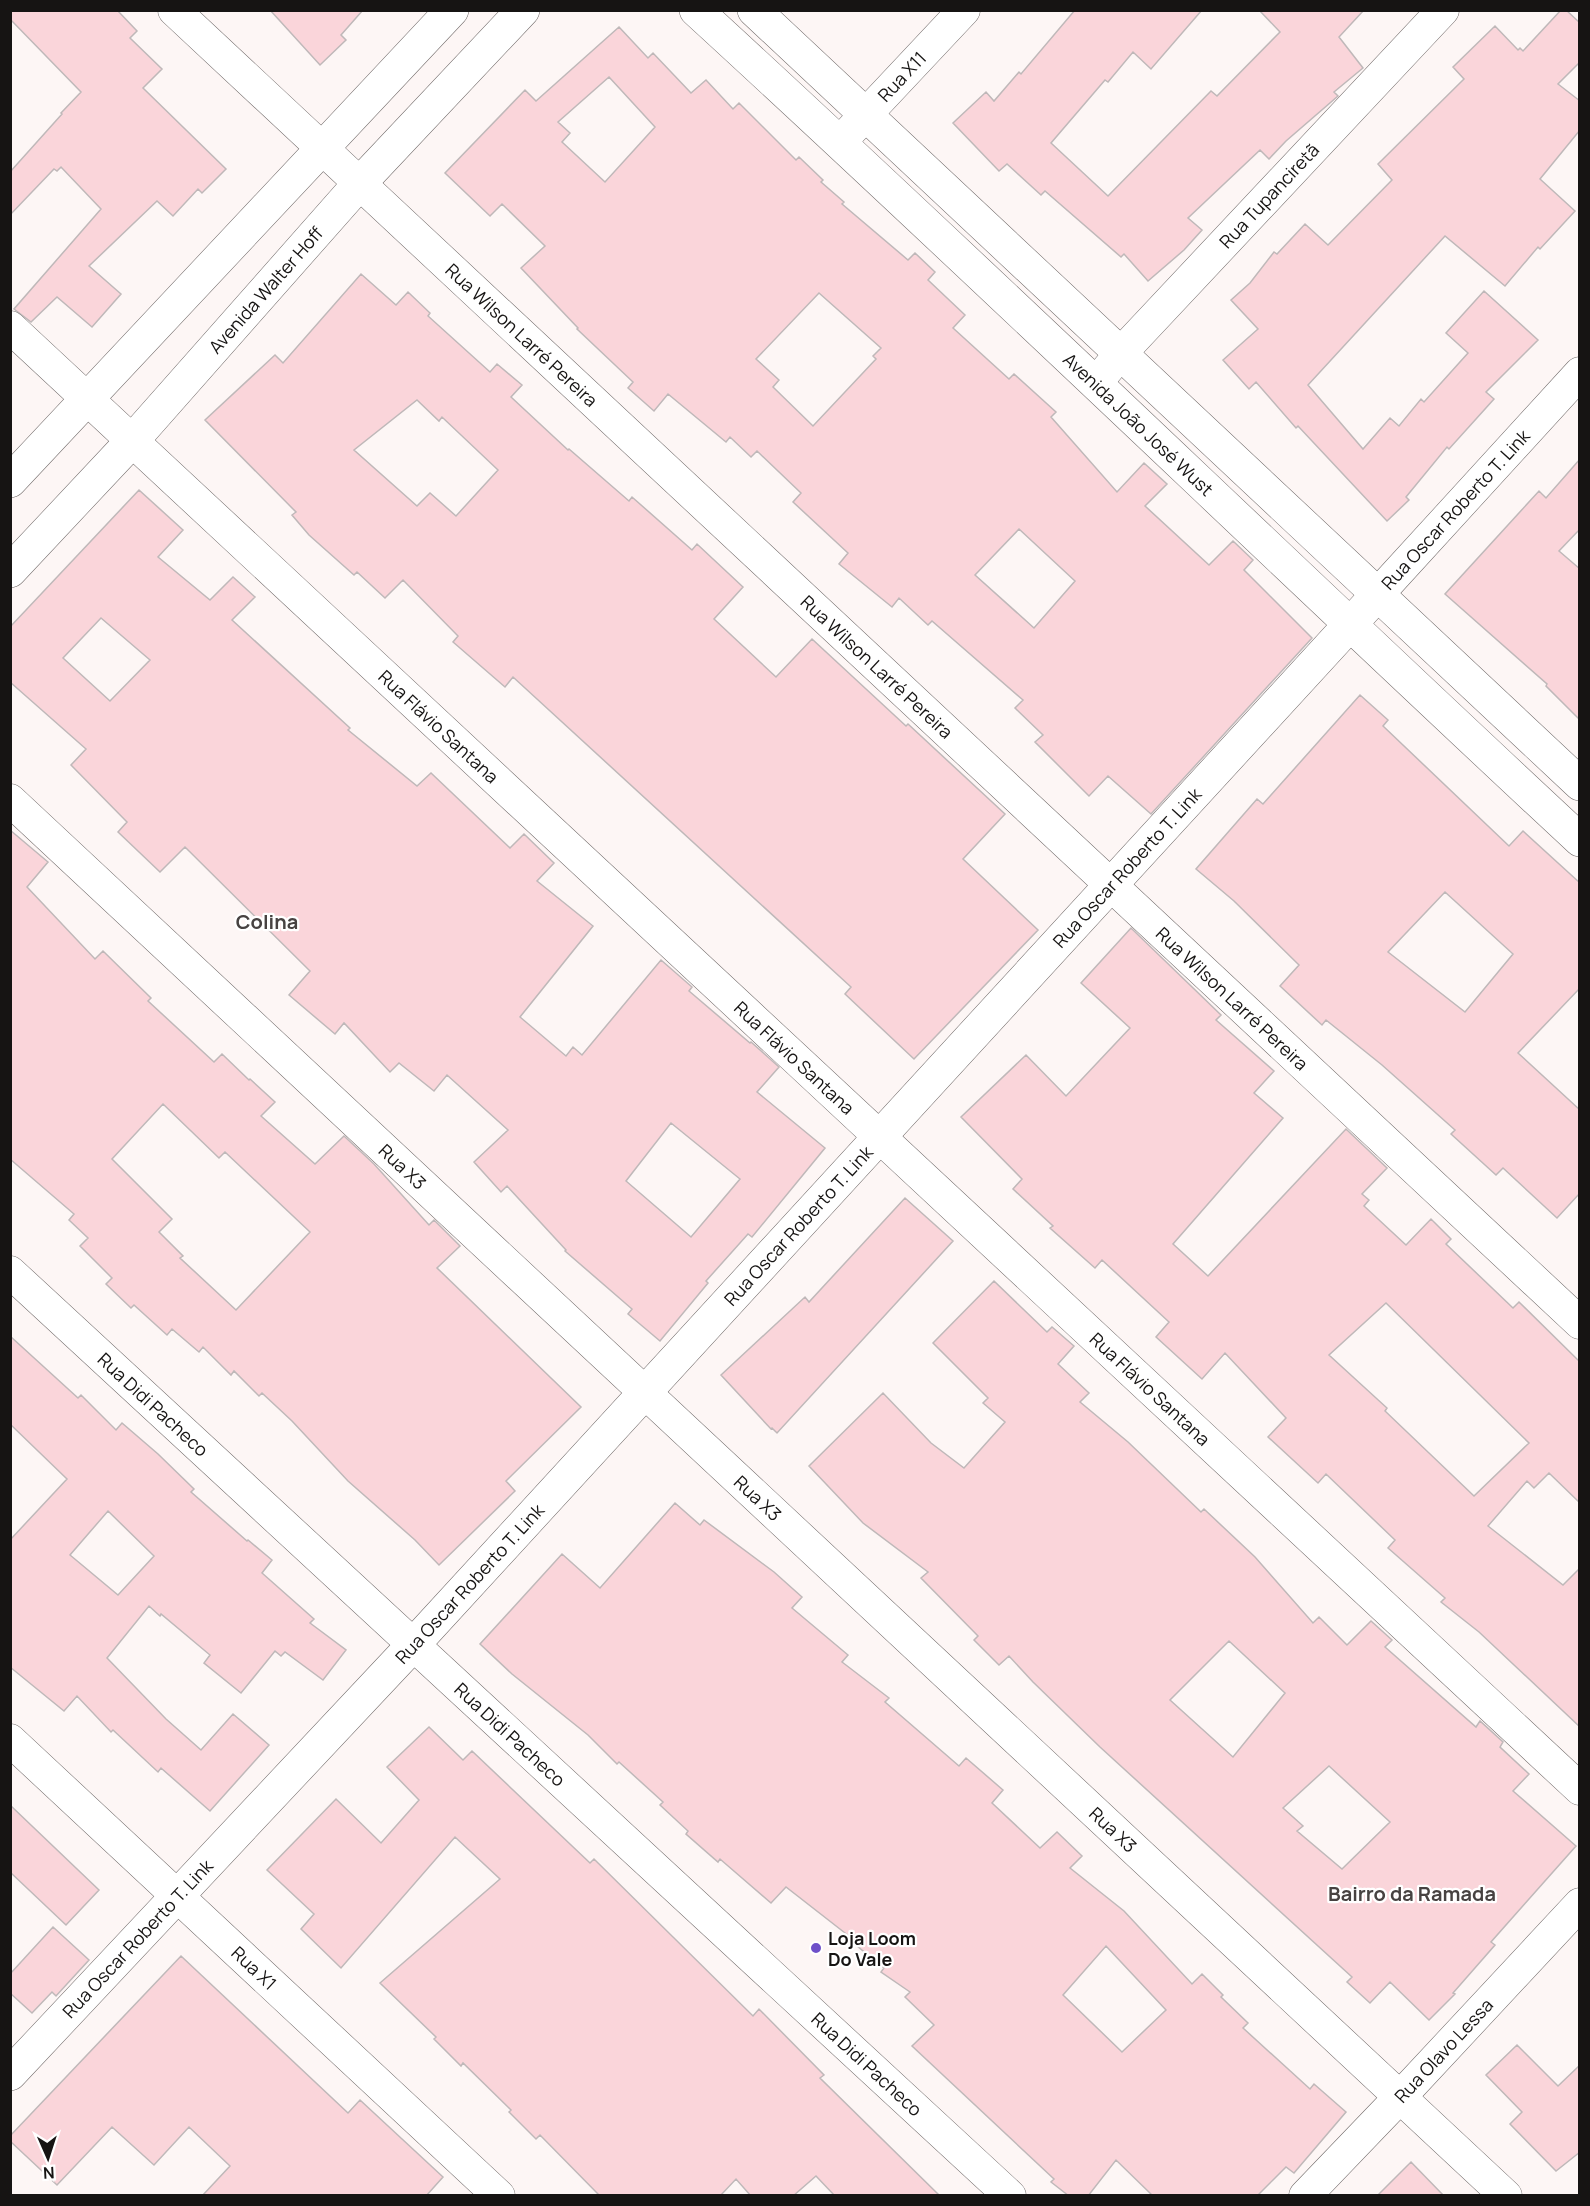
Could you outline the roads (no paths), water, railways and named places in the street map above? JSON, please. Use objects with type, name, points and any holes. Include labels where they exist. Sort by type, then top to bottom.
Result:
[{"type":"street","name":"Rua Wilson Larré Pereira","points":[[174,10],[1109,886],[1580,1323]]},
{"type":"street","points":[[10,481],[452,10]]},
{"type":"street","name":"Avenida Walter Hoff","points":[[10,571],[132,441],[359,184],[523,10]]},
{"type":"street","name":"Avenida João José Wust","points":[[696,10],[840,141],[1096,382],[1349,626],[1580,840]]},
{"type":"street","name":"Avenida João José Wust","points":[[754,10],[1580,784]]},
{"type":"street","name":"Rua X11","points":[[840,141],[964,10]]},
{"type":"street","name":"Rua Tupanciretã","points":[[1096,382],[1443,10]]},
{"type":"street","name":"Rua Flávio Santana","points":[[10,327],[1580,1789]]},
{"type":"street","name":"Rua Oscar Roberto T. Link","points":[[10,2074],[413,1646],[1580,373]]},
{"type":"street","name":"Rua X3","points":[[10,800],[1506,2196]]},
{"type":"street","name":"Rua Didi Pacheco","points":[[10,1272],[1010,2196]]},
{"type":"street","name":"Rua X1","points":[[10,1740],[499,2196]]},
{"type":"street","name":"Rua Olavo Lessa","points":[[1305,2196],[1401,2097],[1580,1904]]},
{"type":"place","name":"Loja Loom Do Vale","points":[[816,1948]]},
{"type":"district","name":"Colina","points":[[267,921]]},
{"type":"district","name":"Bairro da Ramada","points":[[1412,1893]]}]
